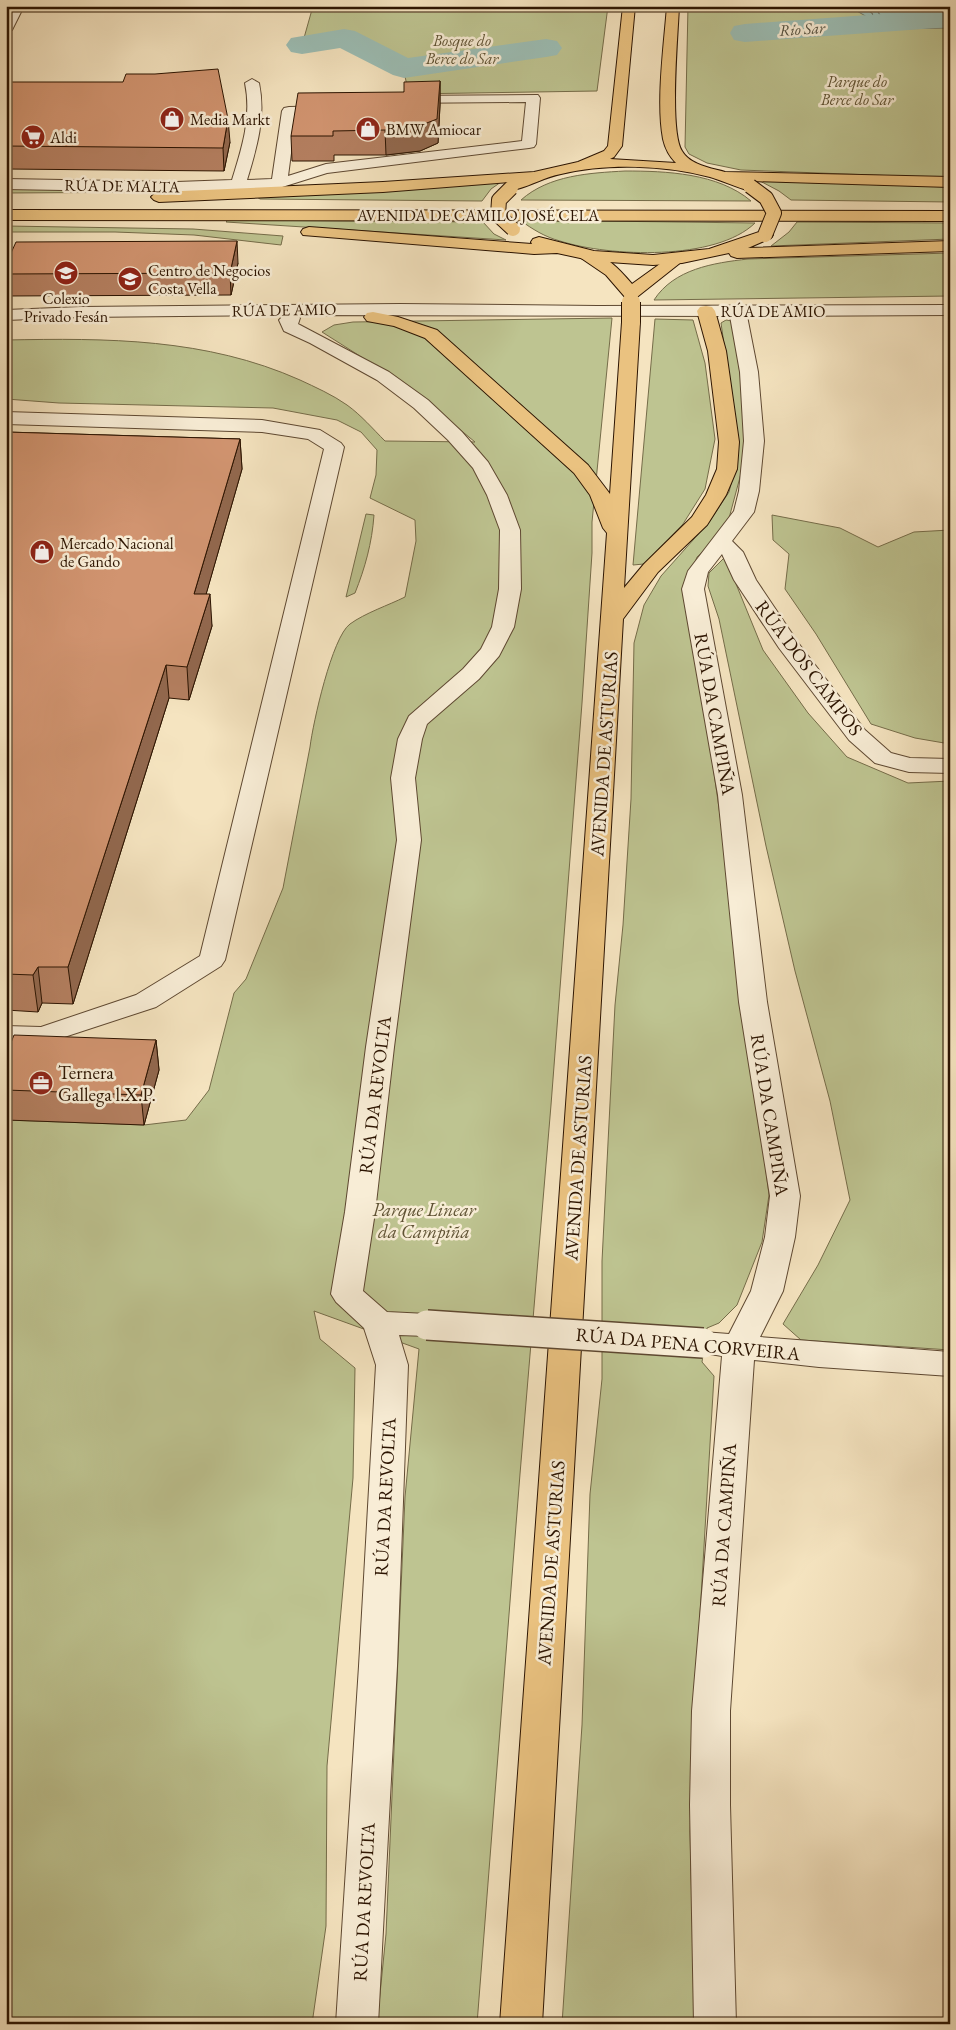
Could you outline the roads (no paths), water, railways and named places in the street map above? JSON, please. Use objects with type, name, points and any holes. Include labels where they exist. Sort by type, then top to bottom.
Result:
[{"type":"main road","points":[[89,205],[118,198],[383,187],[534,176],[596,160],[609,154],[615,146],[629,6]]},
{"type":"main road","points":[[673,6],[669,122],[672,148],[679,158],[687,164],[706,172]]},
{"type":"main road","points":[[564,169],[635,164],[706,172],[750,186],[766,198],[774,213],[765,235],[741,246],[708,255]]},
{"type":"main road","points":[[534,176],[511,188],[499,200],[498,215],[513,229],[531,239],[556,248],[587,255],[632,259],[678,258],[708,255],[950,246]]},
{"type":"main road","points":[[723,176],[950,182]]},
{"type":"main road","name":"AVENIDA DE CAMILO JOSÉ CELA","points":[[6,204],[950,206]]},
{"type":"main road","points":[[64,214],[84,221],[227,226],[534,249],[556,248]]},
{"type":"main road","name":"AVENIDA DE CAMILO JOSÉ CELA","points":[[6,215],[950,216]]},
{"type":"main road","points":[[587,255],[612,271],[631,297],[678,258]]},
{"type":"main road","name":"AVENIDA DE ASTURIAS","points":[[521,2024],[613,617],[631,297]]},
{"type":"main road","points":[[613,617],[651,568],[700,521],[716,495],[727,469],[729,442],[718,360],[706,311]]},
{"type":"main road","points":[[373,313],[398,322],[431,325],[581,469],[600,494],[616,537]]},
{"type":"street","points":[[6,30],[18,6]]},
{"type":"street","points":[[238,186],[256,118],[256,98],[252,83]]},
{"type":"street","name":"RÚA DE MALTA","points":[[6,184],[238,186],[279,183],[326,169],[529,144],[533,98],[394,100],[386,105]]},
{"type":"street","points":[[279,183],[289,111],[349,110]]},
{"type":"street","points":[[28,301],[250,301]]},
{"type":"street","name":"RÚA DE AMIO","points":[[431,325],[440,312],[506,310]]},
{"type":"street","name":"RÚA DE AMIO","points":[[302,329],[297,315],[506,310],[950,310]]},
{"type":"street","name":"RÚA DE AMIO","points":[[9,315],[194,311],[373,313]]},
{"type":"street","name":"RÚA DE AMIO","points":[[194,311],[273,315],[302,329]]},
{"type":"street","name":"RÚA DE AMIO","points":[[431,325],[597,311]]},
{"type":"street","name":"RÚA DA CAMPIÑA","points":[[715,2024],[710,1805],[711,1711],[739,1347],[767,1291],[780,1238],[785,1196],[753,1002],[730,795],[693,589],[698,571],[744,512],[749,491],[754,441],[749,372],[738,311]]},
{"type":"street","name":"RÚA DE AMIO","points":[[9,315],[79,318],[219,318],[257,320],[302,329],[373,313]]},
{"type":"street","points":[[302,329],[344,318]]},
{"type":"street","name":"RÚA DA REVOLTA","points":[[302,329],[384,376],[421,404],[455,436],[481,466],[497,496],[510,530],[510,589],[503,627],[491,652],[471,674],[417,721],[410,739],[403,778],[409,840],[380,1047],[360,1212],[347,1294],[379,1322],[392,1365],[378,1666],[357,2024]]},
{"type":"street","points":[[6,1034],[42,1036],[146,1001],[212,960],[334,448],[313,434],[262,426],[7,418]]},
{"type":"street","name":"RÚA DOS CAMPOS","points":[[721,542],[733,552],[745,580],[790,648],[857,735],[883,758],[909,765],[950,766]]},
{"type":"street","name":"RÚA DA PENA CORVEIRA","points":[[379,1322],[703,1343],[950,1364]]},
{"type":"water","points":[[835,6],[950,6],[950,28],[889,29],[884,27],[856,26],[855,24],[869,18],[855,10]]},
{"type":"waterway","name":"Río Sar","points":[[745,33],[950,18]]},
{"type":"waterway","points":[[302,45],[344,38],[404,68],[546,48]]},
{"type":"place","name":"Media Markt","points":[[172,119]]},
{"type":"place","name":"BMW Amiocar","points":[[368,129]]},
{"type":"place","name":"Aldi","points":[[33,137]]},
{"type":"place","name":"Colexio Privado Fesán","points":[[66,273]]},
{"type":"place","name":"Centro de Negocios Costa Vella","points":[[130,279]]},
{"type":"place","name":"Mercado Nacional de Gando","points":[[42,552]]},
{"type":"place","name":"Ternera Gallega l.X.P.","points":[[41,1083]]},
{"type":"park label","name":"Bosque do Berce do Sar","points":[[462,49]]},
{"type":"park label","name":"Parque do Berce do Sar","points":[[857,90]]},
{"type":"park label","name":"Parque Linear da Campiña","points":[[424,1220]]}]
